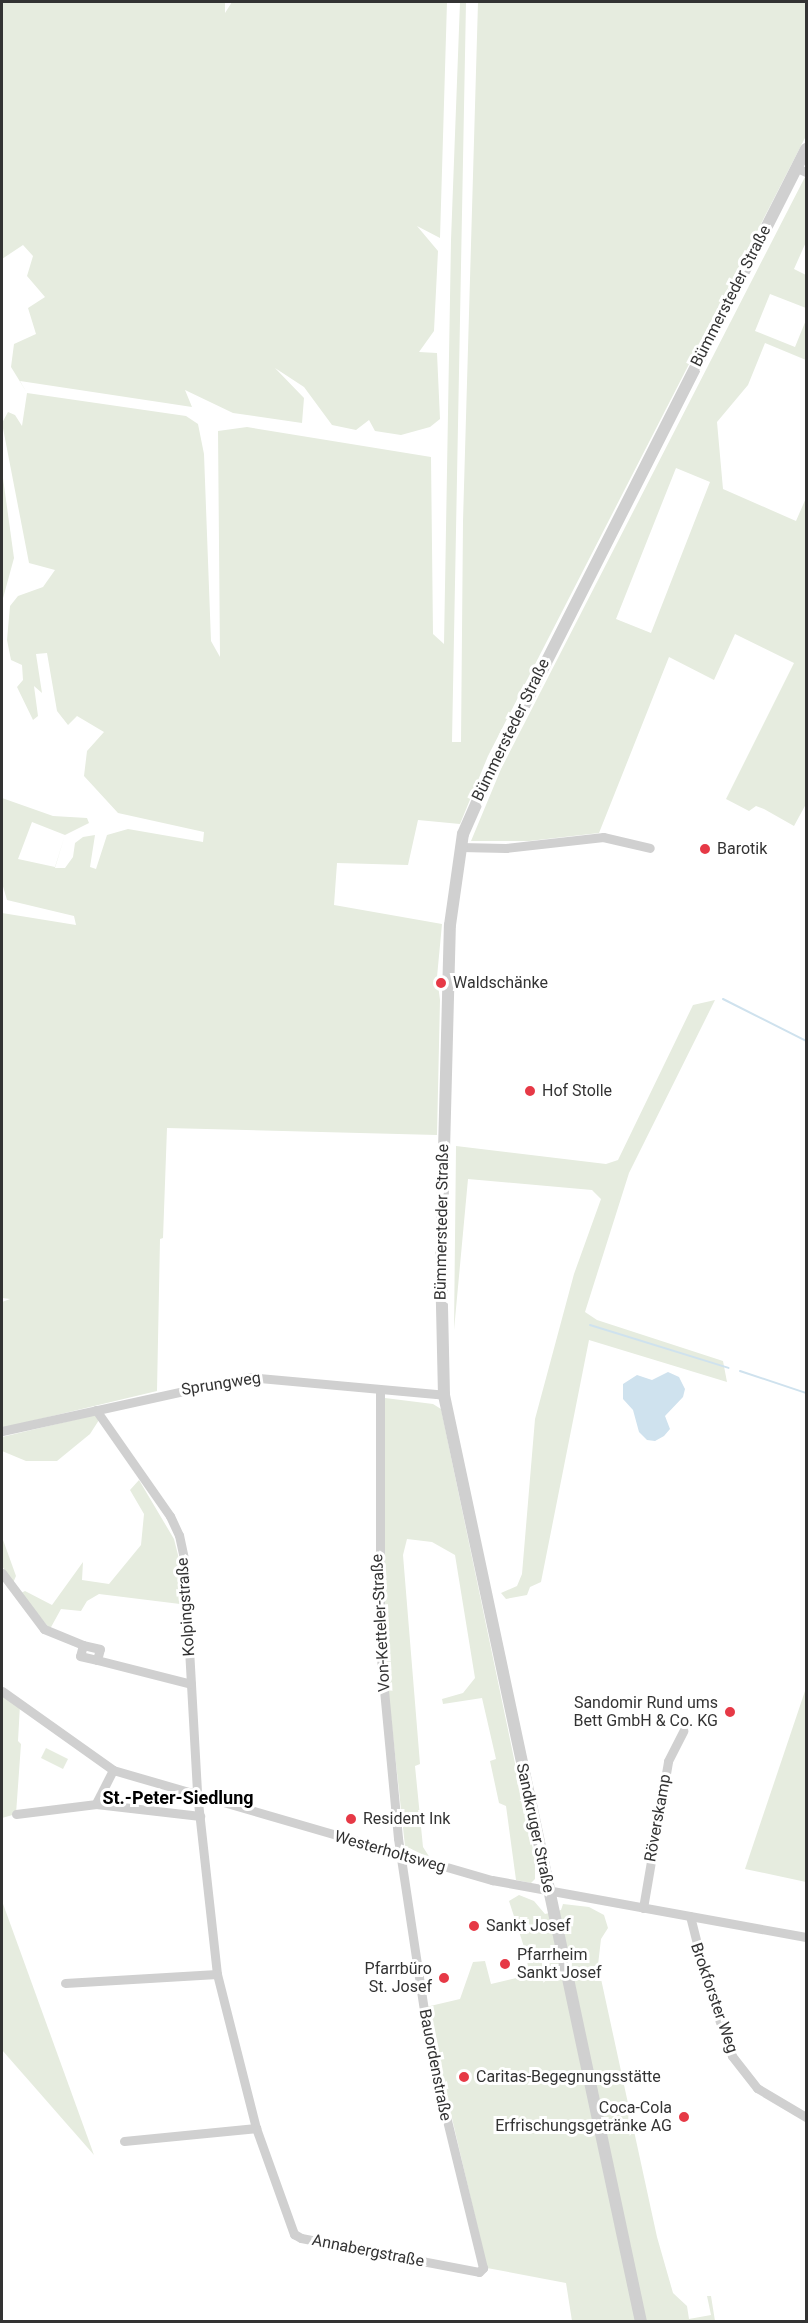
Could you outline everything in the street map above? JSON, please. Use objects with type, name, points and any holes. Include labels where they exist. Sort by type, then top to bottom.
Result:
[{"type":"street","name":"Bümmersteder Straße","points":[[442,1369],[441,1265],[449,936],[460,847],[504,743],[802,170],[807,149]]},
{"type":"street","points":[[460,847],[506,848],[603,837],[650,848]]},
{"type":"street","name":"Sandkruger Straße","points":[[442,1369],[444,1395],[641,2322]]},
{"type":"street","name":"Sprungweg","points":[[2,1431],[248,1377],[444,1395]]},
{"type":"street","name":"Von-Ketteler-Straße","points":[[380,1390],[380,1648],[401,1856]]},
{"type":"street","name":"Kolpingstraße","points":[[96,1410],[170,1516],[179,1535],[197,1793]]},
{"type":"street","points":[[2,1573],[44,1629],[83,1645],[80,1656],[191,1684]]},
{"type":"street","name":"Westerholtsweg","points":[[2,1691],[113,1770],[197,1793],[401,1856],[549,1891],[807,1937]]},
{"type":"street","name":"Röverskamp","points":[[643,1908],[668,1761],[683,1731]]},
{"type":"street","points":[[96,1804],[113,1770]]},
{"type":"street","name":"Annabergstraße","points":[[197,1793],[217,1974],[256,2128],[294,2234],[301,2238],[483,2271]]},
{"type":"street","points":[[16,1814],[96,1804],[200,1816]]},
{"type":"street","name":"Bauordenstraße","points":[[401,1856],[430,2050],[483,2271]]},
{"type":"street","name":"Brokforster Weg","points":[[690,1916],[709,1991],[732,2056],[758,2088],[807,2117]]},
{"type":"street","points":[[65,1983],[217,1974]]},
{"type":"street","points":[[124,2141],[256,2128]]},
{"type":"shaded area","points":[[2,2],[225,2],[225,13],[232,2],[447,2],[440,238],[417,226],[438,251],[434,331],[419,352],[437,353],[440,419],[430,427],[401,435],[375,431],[369,420],[356,430],[332,425],[304,387],[275,368],[304,398],[302,423],[233,413],[185,390],[192,407],[20,381],[27,393],[11,367],[14,344],[36,334],[28,308],[45,297],[27,276],[33,256],[23,245],[2,259]]},
{"type":"shaded area","points":[[460,2],[466,2],[452,742],[461,742],[463,521],[478,2],[806,2],[806,136],[488,756],[460,824],[418,820],[408,865],[337,863],[334,905],[442,924],[437,977],[440,1000],[437,1135],[167,1128],[163,1238],[160,1239],[157,1391],[2,1428],[2,1302],[10,1299],[2,1298],[2,913],[76,925],[74,916],[7,900],[2,883],[2,798],[53,816],[87,818],[89,823],[65,835],[55,868],[65,868],[73,857],[75,843],[83,837],[95,835],[90,867],[96,869],[107,835],[128,829],[203,842],[204,832],[118,813],[84,776],[87,751],[104,732],[77,716],[68,725],[57,711],[47,653],[36,654],[42,693],[34,686],[38,716],[33,720],[17,687],[23,680],[22,665],[11,660],[7,640],[10,606],[18,596],[43,587],[55,570],[29,563],[2,423],[8,412],[15,415],[22,426],[27,393],[186,416],[198,424],[204,454],[211,641],[220,657],[218,431],[247,427],[431,457],[433,634],[444,644],[451,240]],"holes":[[[32,822],[65,835],[55,867],[18,859]]]},
{"type":"shaded area","points":[[805,177],[806,242],[794,269],[806,275],[806,308],[770,294],[755,331],[795,347],[806,320],[806,360],[765,343],[748,385],[717,422],[723,489],[796,521],[806,498],[806,804],[794,826],[764,809],[756,806],[749,811],[726,799],[794,663],[735,634],[714,680],[669,657],[599,833],[529,841],[471,841],[501,769]],"holes":[[[676,468],[710,482],[651,633],[616,619]]]},
{"type":"shaded area","points":[[2,471],[14,558],[2,602]]},
{"type":"shaded area","points":[[715,1000],[629,1173],[585,1312],[597,1320],[723,1361],[727,1382],[589,1340],[541,1582],[530,1587],[527,1595],[506,1599],[501,1593],[517,1586],[522,1574],[535,1419],[574,1274],[601,1199],[592,1190],[468,1179],[454,1330],[456,1146],[606,1164],[618,1160],[693,1005]]},
{"type":"shaded area","points":[[385,1398],[433,1404],[441,1409],[535,1859],[535,1879],[531,1883],[516,1880],[506,1806],[499,1803],[490,1761],[496,1759],[482,1698],[443,1704],[442,1699],[463,1693],[475,1678],[455,1555],[432,1542],[407,1539],[403,1555],[420,1764],[415,1766],[423,1847],[430,1858],[405,1846],[383,1644]]},
{"type":"shaded area","points":[[95,1415],[99,1420],[90,1434],[57,1461],[26,1461],[2,1451],[2,1437]]},
{"type":"shaded area","points":[[139,1480],[174,1539],[179,1559],[180,1604],[99,1594],[87,1601],[81,1611],[61,1609],[50,1629],[21,1593],[25,1591],[52,1605],[83,1562],[82,1580],[109,1584],[141,1545],[144,1514],[130,1490]]},
{"type":"shaded area","points":[[2,1537],[16,1576],[13,1583],[2,1566]]},
{"type":"shaded area","points":[[806,1688],[806,1882],[745,1869]]},
{"type":"shaded area","points":[[2,1691],[20,1705],[18,1741],[21,1744],[16,1814],[2,1818]]},
{"type":"shaded area","points":[[46,1748],[68,1759],[63,1769],[41,1758]]},
{"type":"shaded area","points":[[519,1895],[534,1901],[545,1914],[561,1910],[563,1904],[589,1907],[604,1915],[608,1928],[601,1939],[598,1965],[657,2237],[673,2293],[687,2306],[689,2319],[711,2315],[707,2296],[711,2296],[715,2321],[572,2321],[566,2283],[487,2268],[426,2007],[460,1999],[473,1962],[485,1961],[491,1984],[529,1975],[526,1953],[509,1901]]},
{"type":"shaded area","points":[[2,1901],[94,2155],[2,2050]]},
{"type":"water","points":[[668,1372],[679,1377],[685,1389],[683,1397],[665,1416],[670,1429],[655,1441],[647,1440],[639,1432],[633,1410],[623,1399],[623,1384],[637,1375],[652,1380]]},
{"type":"waterway","points":[[723,999],[806,1041]]},
{"type":"waterway","points":[[590,1325],[729,1368]]},
{"type":"waterway","points":[[740,1371],[806,1393]]},
{"type":"place","name":"Barotik","points":[[705,849]]},
{"type":"place","name":"Waldschänke","points":[[441,983]]},
{"type":"place","name":"Hof Stolle","points":[[530,1091]]},
{"type":"place","name":"Sandomir Rund ums Bett GmbH & Co. KG","points":[[730,1712]]},
{"type":"place","name":"Resident Ink","points":[[351,1819]]},
{"type":"place","name":"Sankt Josef","points":[[474,1926]]},
{"type":"place","name":"Pfarrheim Sankt Josef","points":[[505,1964]]},
{"type":"place","name":"Pfarrbüro St. Josef","points":[[444,1978]]},
{"type":"place","name":"Caritas-Begegnungsstätte","points":[[464,2077]]},
{"type":"place","name":"Coca-Cola Erfrischungsgetränke AG","points":[[684,2117]]},
{"type":"district","name":"St.-Peter-Siedlung","points":[[178,1798]]}]
